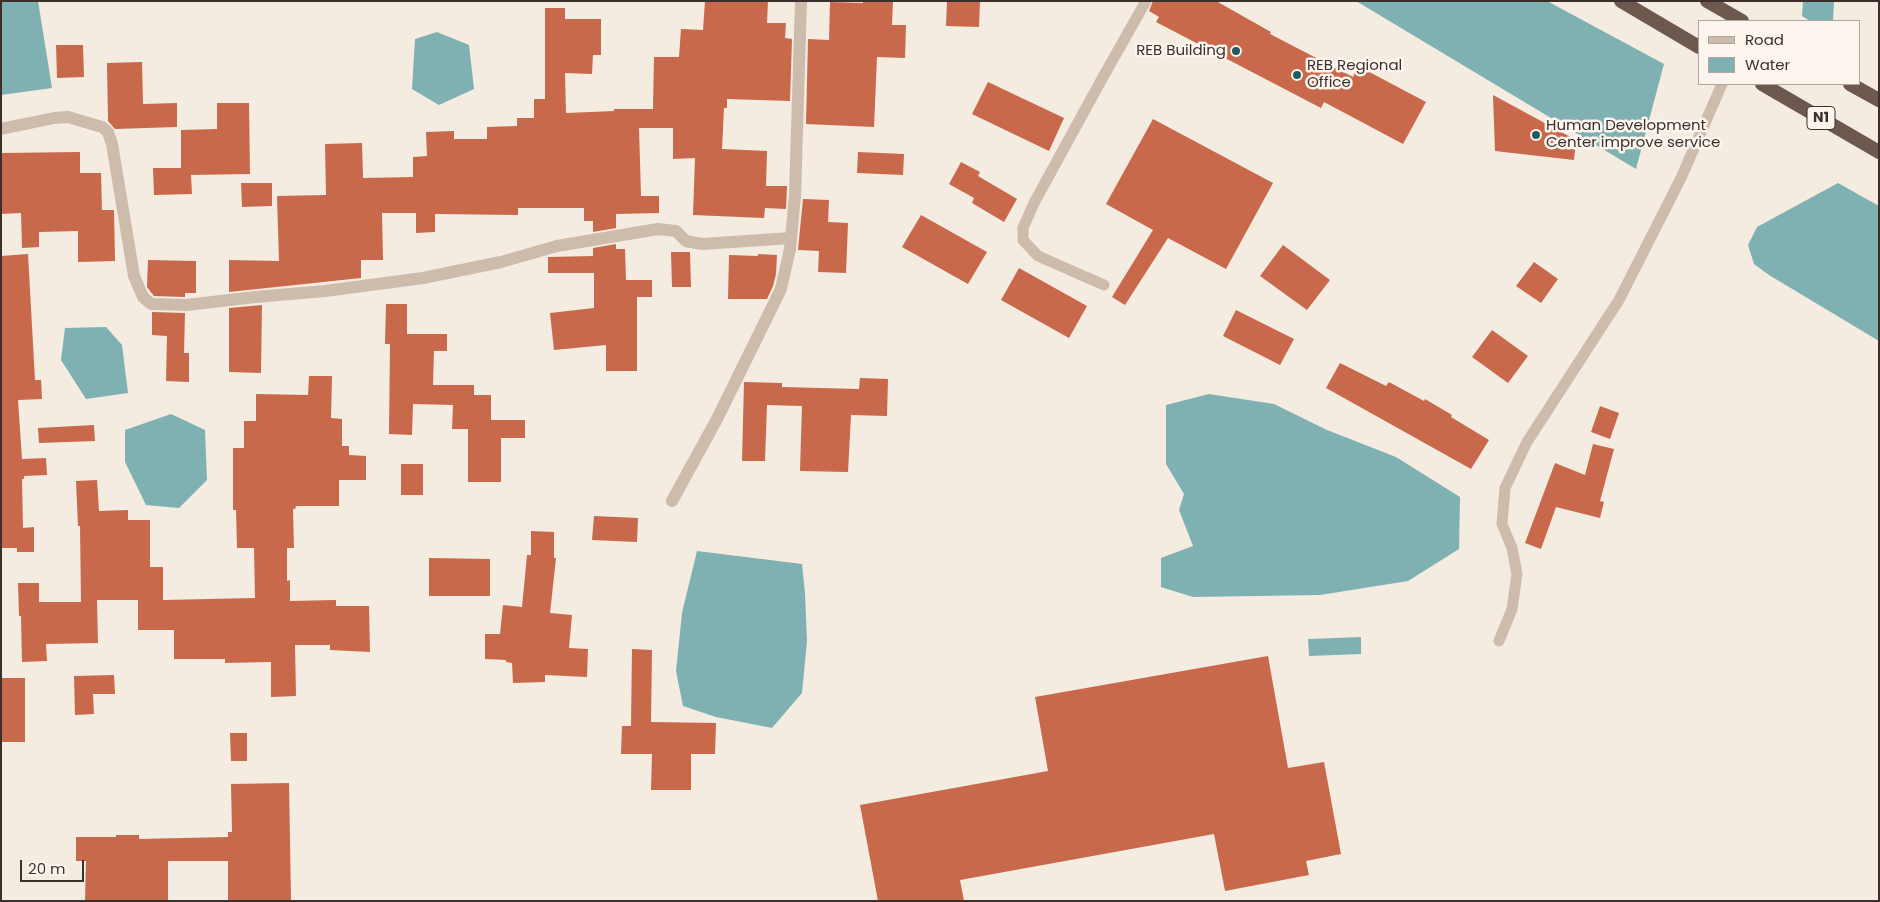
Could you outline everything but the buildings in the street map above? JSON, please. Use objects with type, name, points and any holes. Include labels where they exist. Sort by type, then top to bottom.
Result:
[{"type":"highway","points":[[1621,1],[1698,46]]},
{"type":"highway","points":[[1707,1],[1740,20]]},
{"type":"highway","name":"N1","points":[[1764,85],[1879,152]]},
{"type":"highway","points":[[1852,85],[1879,100]]},
{"type":"street","points":[[672,501],[717,419],[781,289],[791,238],[795,196],[801,1]]},
{"type":"street","points":[[1,129],[68,117],[102,126],[108,132],[112,144],[134,276],[143,297],[151,304],[187,306],[423,278],[501,262],[556,246],[658,229],[676,231],[686,241],[702,244],[791,238]]},
{"type":"lane","points":[[1104,285],[1038,256],[1023,240],[1023,228],[1034,203],[1146,1]]},
{"type":"lane","points":[[1499,641],[1512,609],[1517,574],[1512,548],[1502,524],[1505,488],[1527,442],[1623,292],[1681,178],[1722,85]]},
{"type":"water","points":[[1,1],[38,1],[52,88],[1,95]]},
{"type":"water","points":[[1356,1],[1547,1],[1664,64],[1636,169]]},
{"type":"water","points":[[1803,1],[1834,1],[1833,20],[1808,20],[1802,16]]},
{"type":"water","points":[[437,32],[469,45],[474,89],[439,105],[412,89],[415,39]]},
{"type":"water","points":[[1838,183],[1879,206],[1879,341],[1769,275],[1754,264],[1748,245],[1757,227]]},
{"type":"water","points":[[106,327],[122,345],[128,393],[86,399],[61,360],[65,328]]},
{"type":"water","points":[[1209,394],[1274,404],[1327,430],[1396,457],[1460,497],[1459,549],[1408,581],[1320,595],[1193,597],[1161,587],[1161,558],[1193,546],[1179,510],[1184,494],[1166,464],[1166,405]]},
{"type":"water","points":[[171,414],[205,430],[207,480],[179,508],[146,505],[125,462],[125,430]]},
{"type":"water","points":[[697,551],[802,564],[807,641],[802,693],[772,728],[716,717],[683,706],[676,671],[682,613]]},
{"type":"water","points":[[1361,637],[1361,654],[1309,656],[1308,639]]},
{"type":"place","name":"REB Building","points":[[1236,51]]},
{"type":"place","name":"REB Regional Office","points":[[1297,75]]},
{"type":"place","name":"Human Development Center improve service","points":[[1536,135]]}]
